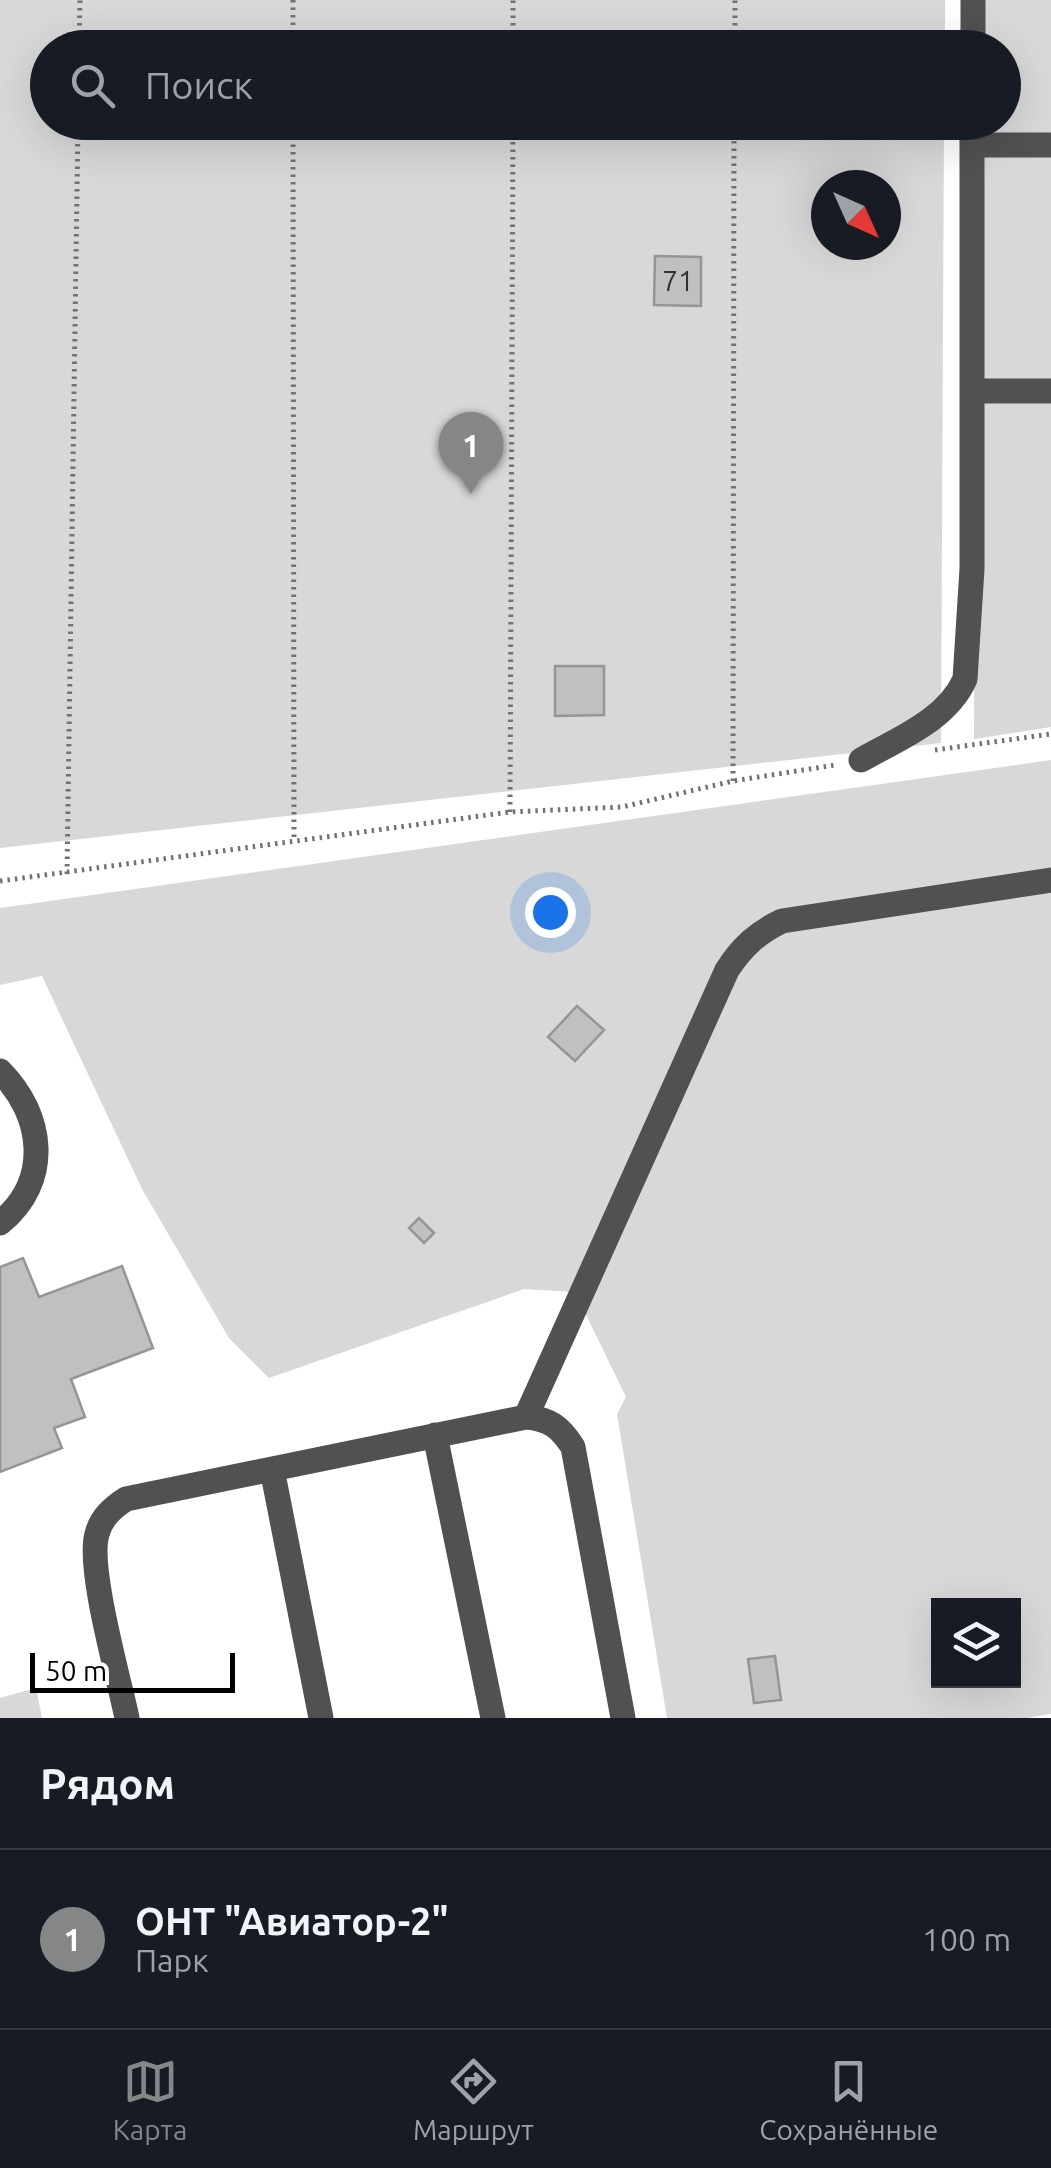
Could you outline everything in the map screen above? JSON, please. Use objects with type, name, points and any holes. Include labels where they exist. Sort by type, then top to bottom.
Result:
[{"type":"street","points":[[973,0],[973,30]]},
{"type":"street","points":[[861,760],[944,710],[966,679],[974,391],[972,140]]},
{"type":"street","points":[[1012,140],[1051,146]]},
{"type":"street","points":[[974,391],[1051,391]]},
{"type":"street","points":[[526,1417],[718,988],[740,949],[758,932],[782,921],[1051,880]]},
{"type":"street","points":[[0,1071],[19,1090],[34,1120],[37,1154],[29,1187],[12,1214],[0,1223]]},
{"type":"street","points":[[127,1718],[94,1549],[97,1531],[110,1509],[126,1499],[526,1417],[544,1419],[561,1428],[573,1446],[623,1718]]},
{"type":"street","points":[[435,1435],[493,1718]]},
{"type":"street","points":[[272,1469],[321,1718]]},
{"type":"path","points":[[79,30],[80,0]]},
{"type":"path","points":[[294,0],[294,30]]},
{"type":"path","points":[[513,0],[513,30]]},
{"type":"path","points":[[734,30],[735,0]]},
{"type":"path","points":[[66,874],[78,140]]},
{"type":"path","points":[[294,140],[294,842]]},
{"type":"path","points":[[510,812],[513,140]]},
{"type":"path","points":[[733,781],[734,140]]},
{"type":"path","points":[[918,753],[1051,734]]},
{"type":"path","points":[[0,881],[510,812],[622,807],[733,781],[861,760]]},
{"type":"shaded area","points":[[0,0],[945,0],[945,30],[30,30],[30,140],[944,140],[941,743],[0,848]]},
{"type":"shaded area","points":[[977,0],[1051,0],[1051,727],[974,739],[976,140],[1021,140],[1021,30],[977,30]]},
{"type":"shaded area","points":[[1051,760],[1051,1714],[1027,1718],[667,1718],[617,1414],[626,1397],[575,1292],[524,1289],[269,1378],[229,1338],[142,1189],[42,976],[0,985],[0,908]]},
{"type":"shaded area","points":[[36,1688],[42,1718],[0,1718],[0,1698]]},
{"type":"building","points":[[655,256],[701,257],[701,306],[654,305]]},
{"type":"building","points":[[555,666],[604,666],[604,715],[555,716]]},
{"type":"building","points":[[577,1006],[604,1030],[575,1061],[548,1037]]},
{"type":"building","points":[[419,1218],[434,1233],[424,1243],[409,1228]]},
{"type":"building","points":[[23,1258],[39,1297],[122,1266],[153,1348],[71,1379],[85,1417],[54,1428],[62,1448],[0,1472],[0,1267]]},
{"type":"building","points":[[775,1656],[781,1700],[754,1703],[748,1659]]},
{"type":"place","name":"ОНТ \"Авиатор-2\"","points":[[471,494]]}]
